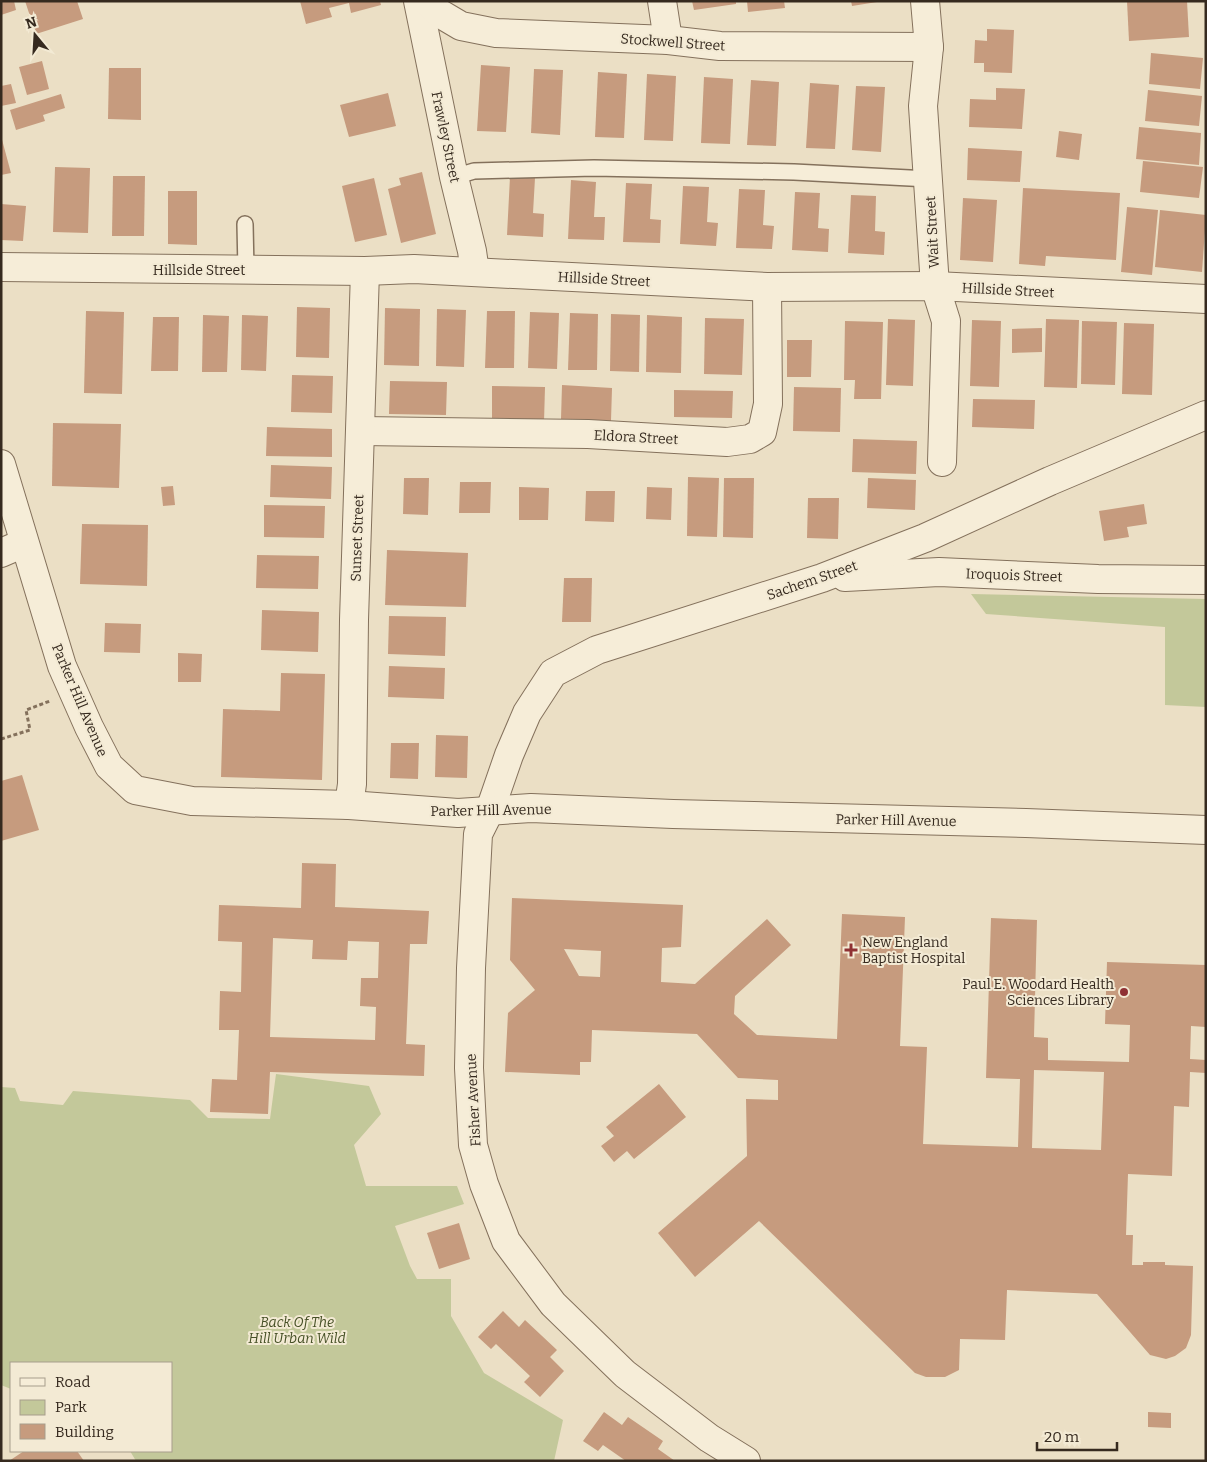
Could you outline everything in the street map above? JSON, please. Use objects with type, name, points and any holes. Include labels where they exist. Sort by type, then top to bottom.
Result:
[{"type":"street","name":"Frawley Street","points":[[418,1],[454,177],[476,272]]},
{"type":"street","name":"Stockwell Street","points":[[427,1],[439,13],[461,26],[496,33],[668,40],[720,46],[929,47]]},
{"type":"street","points":[[662,1],[668,40]]},
{"type":"street","name":"Wait Street","points":[[926,1],[929,47],[923,106],[935,286],[946,322],[942,462]]},
{"type":"street","name":"Hillside Street","points":[[1,267],[365,271],[414,269],[767,287],[935,286],[1206,299]]},
{"type":"street","name":"Sunset Street","points":[[349,805],[352,784],[354,620],[365,271]]},
{"type":"street","name":"Eldora Street","points":[[361,431],[588,434],[727,442],[750,440],[762,432],[768,404],[767,287]]},
{"type":"street","name":"Sachem Street","points":[[490,810],[509,755],[527,713],[553,673],[597,650],[822,578],[925,538],[1050,481],[1206,415]]},
{"type":"street","name":"Parker Hill Avenue","points":[[1,464],[13,548],[89,727],[109,766],[135,790],[192,801],[349,805],[458,813],[531,808],[1206,830]]},
{"type":"street","name":"Iroquois Street","points":[[822,578],[940,572],[1098,579],[1206,580]]},
{"type":"street","name":"Fisher Avenue","points":[[490,810],[478,834],[471,968],[469,1068],[473,1145],[484,1184],[506,1241],[553,1304],[625,1374],[709,1438],[746,1461]]},
{"type":"lane","points":[[454,177],[474,170],[594,168],[794,172],[929,179]]},
{"type":"lane","points":[[245,224],[246,270]]},
{"type":"path","points":[[1,739],[30,730],[26,710],[53,700]]},
{"type":"green space","points":[[971,594],[1206,599],[1206,707],[1165,705],[1165,627],[986,614]]},
{"type":"green space","name":"Back Of The Hill Urban Wild","points":[[276,1074],[369,1086],[381,1114],[354,1145],[366,1186],[457,1186],[464,1204],[395,1226],[417,1279],[451,1279],[451,1316],[484,1373],[563,1420],[554,1461],[136,1461],[131,1452],[172,1452],[172,1362],[10,1362],[10,1389],[1,1385],[1,1087],[15,1088],[20,1101],[63,1105],[73,1091],[190,1100],[208,1118],[270,1119]]},
{"type":"building","points":[[1,1],[14,1],[16,10],[1,15]]},
{"type":"building","points":[[25,1],[77,1],[83,19],[36,34]]},
{"type":"building","points":[[300,1],[380,1],[381,5],[351,13],[349,3],[329,8],[332,17],[306,24]]},
{"type":"building","points":[[692,1],[736,1],[736,4],[694,10]]},
{"type":"building","points":[[747,1],[784,1],[785,8],[748,12]]},
{"type":"building","points":[[851,1],[877,1],[877,2],[852,6]]},
{"type":"building","points":[[1127,1],[1187,1],[1189,37],[1129,41]]},
{"type":"building","points":[[987,29],[1014,30],[1012,73],[984,72],[984,63],[974,63],[975,40],[987,41]]},
{"type":"building","points":[[1151,53],[1203,58],[1200,89],[1149,84]]},
{"type":"building","points":[[42,61],[49,89],[27,95],[19,67]]},
{"type":"building","points":[[481,65],[510,67],[506,132],[477,131]]},
{"type":"building","points":[[109,68],[141,68],[141,120],[108,119]]},
{"type":"building","points":[[534,69],[563,70],[560,135],[531,133]]},
{"type":"building","points":[[598,72],[627,74],[624,138],[595,137]]},
{"type":"building","points":[[647,74],[676,76],[673,141],[644,140]]},
{"type":"building","points":[[704,77],[733,79],[730,144],[701,143]]},
{"type":"building","points":[[751,80],[779,82],[776,146],[747,145]]},
{"type":"building","points":[[810,83],[839,85],[835,149],[806,148]]},
{"type":"building","points":[[11,84],[16,103],[1,106],[1,86]]},
{"type":"building","points":[[856,86],[885,87],[881,152],[852,150]]},
{"type":"building","points":[[996,88],[1025,89],[1022,129],[969,127],[970,99],[996,100]]},
{"type":"building","points":[[1148,90],[1202,96],[1199,126],[1145,121]]},
{"type":"building","points":[[388,93],[396,126],[349,137],[340,105]]},
{"type":"building","points":[[61,94],[65,108],[43,115],[45,121],[16,130],[10,110]]},
{"type":"building","points":[[1139,127],[1201,133],[1199,165],[1136,159]]},
{"type":"building","points":[[1059,131],[1082,134],[1079,160],[1056,157]]},
{"type":"building","points":[[1,136],[11,173],[1,175]]},
{"type":"building","points":[[968,148],[1022,151],[1020,182],[967,180]]},
{"type":"building","points":[[1143,161],[1203,167],[1199,198],[1140,192]]},
{"type":"building","points":[[55,167],[90,168],[88,233],[53,232]]},
{"type":"building","points":[[422,172],[436,234],[401,243],[388,189],[401,185],[399,178]]},
{"type":"building","points":[[113,176],[145,176],[144,236],[112,236]]},
{"type":"building","points":[[510,177],[535,178],[533,213],[544,214],[543,237],[507,235]]},
{"type":"building","points":[[374,178],[387,235],[355,242],[342,186]]},
{"type":"building","points":[[571,180],[596,182],[594,217],[605,217],[604,240],[568,239]]},
{"type":"building","points":[[626,183],[652,184],[650,219],[661,220],[660,243],[623,242]]},
{"type":"building","points":[[683,186],[709,187],[707,222],[718,223],[716,246],[680,244]]},
{"type":"building","points":[[1023,188],[1120,193],[1116,260],[1046,256],[1045,266],[1019,264]]},
{"type":"building","points":[[739,189],[765,190],[763,225],[774,226],[772,249],[736,248]]},
{"type":"building","points":[[168,191],[197,191],[197,245],[168,244]]},
{"type":"building","points":[[795,192],[820,193],[818,228],[829,229],[828,252],[792,250]]},
{"type":"building","points":[[851,195],[876,196],[875,231],[885,232],[884,255],[848,253]]},
{"type":"building","points":[[963,198],[997,200],[993,262],[960,260]]},
{"type":"building","points":[[1,204],[26,206],[23,241],[1,240]]},
{"type":"building","points":[[1127,207],[1158,210],[1152,275],[1121,272]]},
{"type":"building","points":[[1160,210],[1206,215],[1202,272],[1155,267]]},
{"type":"building","points":[[297,307],[330,308],[329,358],[296,357]]},
{"type":"building","points":[[385,308],[420,309],[419,366],[384,365]]},
{"type":"building","points":[[437,309],[466,310],[464,367],[436,366]]},
{"type":"building","points":[[86,311],[124,312],[122,394],[84,393]]},
{"type":"building","points":[[487,311],[515,311],[514,368],[485,368]]},
{"type":"building","points":[[530,312],[559,313],[557,369],[528,368]]},
{"type":"building","points":[[570,313],[598,314],[597,370],[568,370]]},
{"type":"building","points":[[611,314],[640,315],[639,372],[610,371]]},
{"type":"building","points":[[203,315],[229,316],[227,372],[202,372]]},
{"type":"building","points":[[242,315],[268,316],[266,371],[241,370]]},
{"type":"building","points":[[647,315],[682,317],[681,373],[646,372]]},
{"type":"building","points":[[153,317],[179,317],[178,371],[151,371]]},
{"type":"building","points":[[705,318],[744,319],[742,375],[704,374]]},
{"type":"building","points":[[888,319],[915,320],[913,386],[886,385]]},
{"type":"building","points":[[1046,319],[1079,320],[1077,388],[1044,387]]},
{"type":"building","points":[[972,320],[1001,321],[999,387],[970,386]]},
{"type":"building","points":[[845,321],[883,322],[881,399],[854,399],[855,380],[844,380]]},
{"type":"building","points":[[1082,321],[1117,322],[1115,385],[1081,384]]},
{"type":"building","points":[[1124,323],[1154,324],[1152,395],[1122,394]]},
{"type":"building","points":[[1042,328],[1042,352],[1012,353],[1012,329]]},
{"type":"building","points":[[787,340],[812,340],[811,377],[787,377]]},
{"type":"building","points":[[292,375],[333,376],[332,413],[291,412]]},
{"type":"building","points":[[390,381],[447,382],[446,415],[389,414]]},
{"type":"building","points":[[562,385],[612,388],[611,421],[561,419]]},
{"type":"building","points":[[492,386],[545,387],[544,422],[492,420]]},
{"type":"building","points":[[794,387],[841,388],[840,432],[793,431]]},
{"type":"building","points":[[674,390],[733,391],[732,418],[674,417]]},
{"type":"building","points":[[973,399],[1035,400],[1034,429],[972,427]]},
{"type":"building","points":[[53,423],[121,424],[119,488],[52,486]]},
{"type":"building","points":[[267,427],[332,429],[332,457],[266,456]]},
{"type":"building","points":[[853,439],[917,441],[916,474],[852,472]]},
{"type":"building","points":[[271,465],[332,467],[331,499],[270,497]]},
{"type":"building","points":[[688,477],[719,478],[717,537],[687,536]]},
{"type":"building","points":[[404,478],[429,478],[428,515],[403,514]]},
{"type":"building","points":[[724,478],[754,478],[753,538],[723,537]]},
{"type":"building","points":[[868,478],[916,480],[915,510],[867,508]]},
{"type":"building","points":[[460,482],[491,482],[490,513],[459,513]]},
{"type":"building","points":[[173,486],[175,505],[163,506],[161,487]]},
{"type":"building","points":[[519,487],[549,488],[548,520],[519,520]]},
{"type":"building","points":[[647,487],[672,488],[671,520],[646,519]]},
{"type":"building","points":[[586,491],[615,491],[614,522],[585,521]]},
{"type":"building","points":[[808,498],[839,498],[838,539],[807,538]]},
{"type":"building","points":[[1144,504],[1147,524],[1127,527],[1129,537],[1104,541],[1099,511]]},
{"type":"building","points":[[264,505],[325,506],[324,538],[264,537]]},
{"type":"building","points":[[82,524],[148,525],[147,586],[80,584]]},
{"type":"building","points":[[387,550],[468,553],[466,607],[385,605]]},
{"type":"building","points":[[257,555],[319,556],[318,589],[256,588]]},
{"type":"building","points":[[564,578],[592,578],[591,622],[562,622]]},
{"type":"building","points":[[262,610],[319,612],[318,652],[261,650]]},
{"type":"building","points":[[389,616],[446,617],[445,656],[388,654]]},
{"type":"building","points":[[105,623],[141,624],[140,653],[104,652]]},
{"type":"building","points":[[178,653],[202,654],[201,682],[178,682]]},
{"type":"building","points":[[389,666],[445,668],[444,699],[388,697]]},
{"type":"building","points":[[281,673],[325,674],[322,780],[221,777],[223,709],[280,711]]},
{"type":"building","points":[[436,735],[468,736],[467,778],[435,777]]},
{"type":"building","points":[[391,743],[419,743],[418,779],[390,778]]},
{"type":"building","points":[[22,775],[39,830],[1,841],[1,781]]},
{"type":"building","points":[[302,863],[336,864],[335,907],[429,911],[427,944],[410,944],[406,1044],[425,1045],[424,1076],[270,1072],[268,1114],[210,1112],[212,1079],[237,1080],[239,1030],[219,1030],[220,991],[241,992],[242,942],[218,941],[219,905],[301,908]],"holes":[[[273,938],[313,940],[312,959],[347,960],[348,941],[379,942],[378,978],[361,978],[360,1006],[376,1007],[375,1040],[270,1037]]]},
{"type":"building","points":[[512,898],[683,905],[681,947],[662,948],[661,982],[695,984],[767,919],[791,945],[735,996],[734,1014],[757,1035],[837,1039],[842,914],[905,917],[900,1046],[927,1047],[923,1144],[1018,1147],[1020,1079],[986,1078],[991,918],[1037,920],[1034,1037],[1048,1038],[1048,1060],[1129,1062],[1130,1025],[1105,1024],[1107,962],[1206,965],[1206,1027],[1191,1026],[1190,1059],[1206,1060],[1206,1073],[1190,1072],[1189,1107],[1174,1106],[1172,1176],[1128,1174],[1126,1235],[1133,1235],[1132,1265],[1143,1265],[1143,1262],[1165,1262],[1165,1265],[1193,1266],[1191,1335],[1186,1348],[1175,1356],[1166,1359],[1150,1355],[1097,1294],[1007,1290],[1005,1340],[960,1339],[959,1370],[945,1377],[926,1377],[915,1373],[759,1221],[695,1277],[658,1233],[747,1156],[746,1099],[778,1100],[778,1080],[738,1078],[697,1034],[592,1030],[591,1062],[580,1062],[580,1075],[505,1072],[508,1013],[535,990],[510,960]],"holes":[[[564,949],[601,951],[600,977],[579,976]],[[1034,1070],[1104,1072],[1101,1150],[1032,1148]]]},
{"type":"building","points":[[659,1084],[686,1117],[634,1159],[627,1151],[614,1162],[601,1146],[614,1136],[606,1127]]},
{"type":"building","points":[[459,1223],[470,1259],[439,1269],[427,1233]]},
{"type":"building","points":[[503,1311],[519,1327],[525,1320],[557,1350],[550,1357],[564,1371],[540,1397],[524,1382],[530,1376],[496,1344],[491,1349],[478,1337]]},
{"type":"building","points":[[604,1412],[622,1425],[628,1417],[663,1441],[658,1449],[675,1461],[626,1461],[603,1445],[598,1451],[583,1441]]},
{"type":"building","points":[[1148,1412],[1171,1413],[1171,1428],[1148,1427]]},
{"type":"building","points":[[22,1452],[78,1452],[84,1461],[9,1461]]},
{"type":"place","name":"New England Baptist Hospital","points":[[851,950]]},
{"type":"place","name":"Paul E. Woodard Health Sciences Library","points":[[1124,992]]}]
